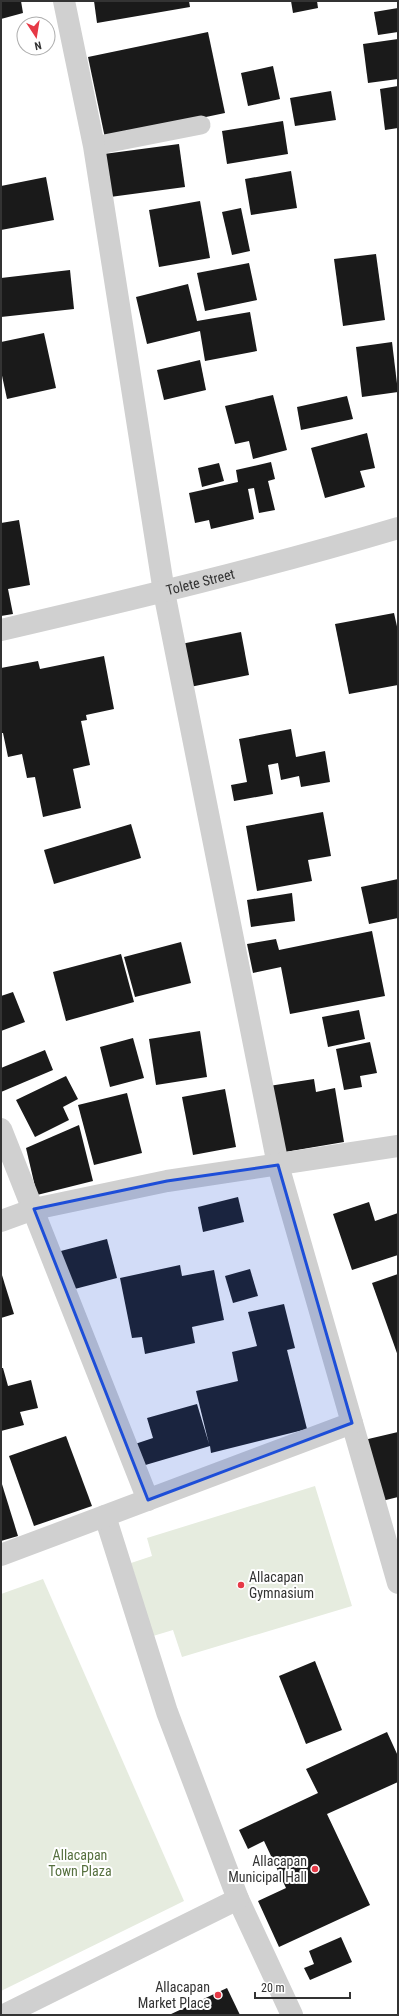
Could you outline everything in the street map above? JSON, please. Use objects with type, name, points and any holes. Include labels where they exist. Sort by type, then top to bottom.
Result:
[{"type":"street","points":[[64,1],[94,146],[164,592],[278,1165],[398,1583]]},
{"type":"street","name":"Tolete Street","points":[[1,630],[164,592],[311,554],[398,528]]},
{"type":"street","points":[[1,1130],[34,1209],[148,1500]]},
{"type":"street","points":[[1,1221],[34,1209],[166,1181],[398,1146]]},
{"type":"street","points":[[1,1555],[352,1423]]},
{"type":"street","points":[[105,1516],[167,1712],[238,1899],[292,2015]]},
{"type":"street","points":[[4,2015],[238,1899]]},
{"type":"lane","points":[[94,146],[202,125]]},
{"type":"highlighted area","points":[[278,1165],[352,1423],[148,1500],[34,1209],[167,1181]]},
{"type":"green space","name":"Allacapan Gymnasium","points":[[315,1486],[352,1606],[182,1657],[173,1630],[153,1636],[131,1563],[152,1556],[147,1538]]},
{"type":"green space","name":"Allacapan Town Plaza","points":[[43,1579],[184,1901],[1,1991],[1,1594]]},
{"type":"building","points":[[1,1],[21,1],[23,13],[1,19]]},
{"type":"building","points":[[94,1],[189,1],[190,7],[97,23]]},
{"type":"building","points":[[291,1],[317,1],[318,8],[293,13]]},
{"type":"building","points":[[398,8],[398,32],[378,35],[374,12]]},
{"type":"building","points":[[208,32],[225,113],[105,138],[88,57]]},
{"type":"building","points":[[398,39],[398,79],[368,83],[363,44]]},
{"type":"building","points":[[273,66],[280,99],[248,106],[241,73]]},
{"type":"building","points":[[398,86],[398,128],[385,130],[380,89]]},
{"type":"building","points":[[331,91],[336,120],[295,126],[290,98]]},
{"type":"building","points":[[283,121],[288,154],[227,164],[222,131]]},
{"type":"building","points":[[179,144],[185,187],[110,197],[104,154]]},
{"type":"building","points":[[291,171],[297,208],[251,215],[245,179]]},
{"type":"building","points":[[46,177],[54,220],[1,230],[1,186]]},
{"type":"building","points":[[200,201],[210,258],[159,267],[149,210]]},
{"type":"building","points":[[241,208],[250,251],[232,255],[222,212]]},
{"type":"building","points":[[376,254],[385,320],[343,326],[334,259]]},
{"type":"building","points":[[249,263],[257,300],[205,311],[197,273]]},
{"type":"building","points":[[70,270],[74,309],[1,317],[1,278]]},
{"type":"building","points":[[188,284],[197,321],[250,312],[257,351],[205,361],[200,331],[147,344],[136,297]]},
{"type":"building","points":[[44,333],[56,388],[7,399],[1,371],[1,342]]},
{"type":"building","points":[[392,342],[398,392],[362,397],[356,347]]},
{"type":"building","points":[[200,360],[206,390],[164,400],[157,370]]},
{"type":"building","points":[[273,395],[287,450],[253,459],[249,441],[235,444],[225,406]]},
{"type":"building","points":[[347,396],[353,419],[301,430],[297,407]]},
{"type":"building","points":[[367,433],[375,468],[360,471],[365,487],[325,498],[311,448]]},
{"type":"building","points":[[271,462],[275,479],[268,481],[275,510],[259,513],[254,488],[248,489],[254,519],[211,529],[209,520],[195,523],[189,493],[238,482],[236,470]]},
{"type":"building","points":[[219,463],[224,481],[202,487],[198,468]]},
{"type":"building","points":[[19,520],[30,585],[8,589],[13,614],[1,616],[1,523]]},
{"type":"building","points":[[394,613],[398,631],[398,685],[349,694],[335,624]]},
{"type":"building","points":[[241,632],[249,675],[190,687],[181,644]]},
{"type":"building","points":[[104,656],[114,709],[86,715],[87,720],[81,721],[90,765],[73,769],[81,808],[43,817],[35,777],[27,778],[22,754],[8,757],[3,733],[1,733],[1,668],[38,661],[40,669]]},
{"type":"building","points":[[291,729],[296,757],[325,751],[330,782],[301,787],[299,776],[281,780],[278,763],[268,765],[273,794],[234,801],[231,785],[247,782],[239,739]]},
{"type":"building","points":[[323,812],[331,856],[308,860],[312,881],[257,891],[246,826]]},
{"type":"building","points":[[131,824],[141,858],[54,884],[44,850]]},
{"type":"building","points":[[398,879],[398,918],[369,924],[361,887]]},
{"type":"building","points":[[292,893],[295,921],[251,927],[247,900]]},
{"type":"building","points":[[372,931],[385,996],[290,1014],[281,967],[253,973],[247,944],[276,939],[279,950]]},
{"type":"building","points":[[181,942],[191,983],[135,997],[124,957]]},
{"type":"building","points":[[121,954],[134,1002],[66,1021],[53,972]]},
{"type":"building","points":[[13,992],[25,1022],[1,1031],[1,996]]},
{"type":"building","points":[[359,1010],[365,1039],[328,1047],[322,1017]]},
{"type":"building","points":[[200,1031],[207,1077],[156,1085],[149,1039]]},
{"type":"building","points":[[133,1038],[144,1078],[110,1087],[100,1047]]},
{"type":"building","points":[[370,1042],[377,1073],[360,1076],[362,1087],[344,1090],[336,1049]]},
{"type":"building","points":[[45,1050],[53,1070],[1,1092],[1,1068]]},
{"type":"building","points":[[66,1076],[78,1099],[63,1107],[69,1120],[35,1137],[16,1100]]},
{"type":"building","points":[[314,1079],[316,1092],[335,1088],[344,1142],[279,1153],[269,1086]]},
{"type":"building","points":[[225,1089],[236,1147],[193,1155],[182,1097]]},
{"type":"building","points":[[127,1093],[142,1153],[94,1165],[78,1105]]},
{"type":"building","points":[[79,1125],[93,1181],[37,1195],[26,1148]]},
{"type":"building","points":[[238,1197],[244,1222],[203,1232],[198,1207]]},
{"type":"building","points":[[369,1202],[375,1221],[398,1213],[398,1255],[352,1270],[333,1214]]},
{"type":"building","points":[[107,1239],[117,1278],[67,1291],[57,1252]]},
{"type":"building","points":[[180,1265],[182,1276],[214,1270],[224,1320],[192,1327],[195,1343],[145,1354],[142,1337],[132,1338],[120,1278]]},
{"type":"building","points":[[250,1269],[258,1296],[233,1303],[225,1276]]},
{"type":"building","points":[[1,1272],[14,1314],[1,1318]]},
{"type":"building","points":[[398,1274],[398,1356],[372,1283]]},
{"type":"building","points":[[284,1304],[295,1348],[287,1350],[307,1429],[211,1453],[210,1446],[142,1466],[135,1444],[153,1438],[147,1418],[197,1404],[209,1444],[196,1391],[238,1381],[232,1352],[257,1346],[248,1312]]},
{"type":"building","points":[[1,1368],[3,1368],[8,1386],[31,1380],[38,1408],[20,1412],[24,1425],[1,1431]]},
{"type":"building","points":[[398,1432],[398,1497],[378,1502],[364,1440]]},
{"type":"building","points":[[66,1436],[92,1506],[34,1526],[9,1456]]},
{"type":"building","points":[[1,1481],[18,1536],[1,1541]]},
{"type":"building","points":[[315,1661],[342,1730],[306,1744],[279,1676]]},
{"type":"building","name":"Allacapan Municipal Hall","points":[[387,1732],[398,1756],[398,1782],[327,1814],[370,1905],[279,1947],[258,1901],[286,1888],[264,1841],[248,1849],[239,1830],[318,1793],[306,1769]]},
{"type":"building","points":[[341,1937],[352,1962],[310,1980],[304,1968],[314,1964],[309,1951]]},
{"type":"building","points":[[227,1988],[240,2015],[169,2015]]},
{"type":"place","name":"Allacapan Gymnasium","points":[[241,1585]]},
{"type":"place","name":"Allacapan Municipal Hall","points":[[315,1869]]},
{"type":"place","name":"Allacapan Market Place","points":[[218,1995]]}]
